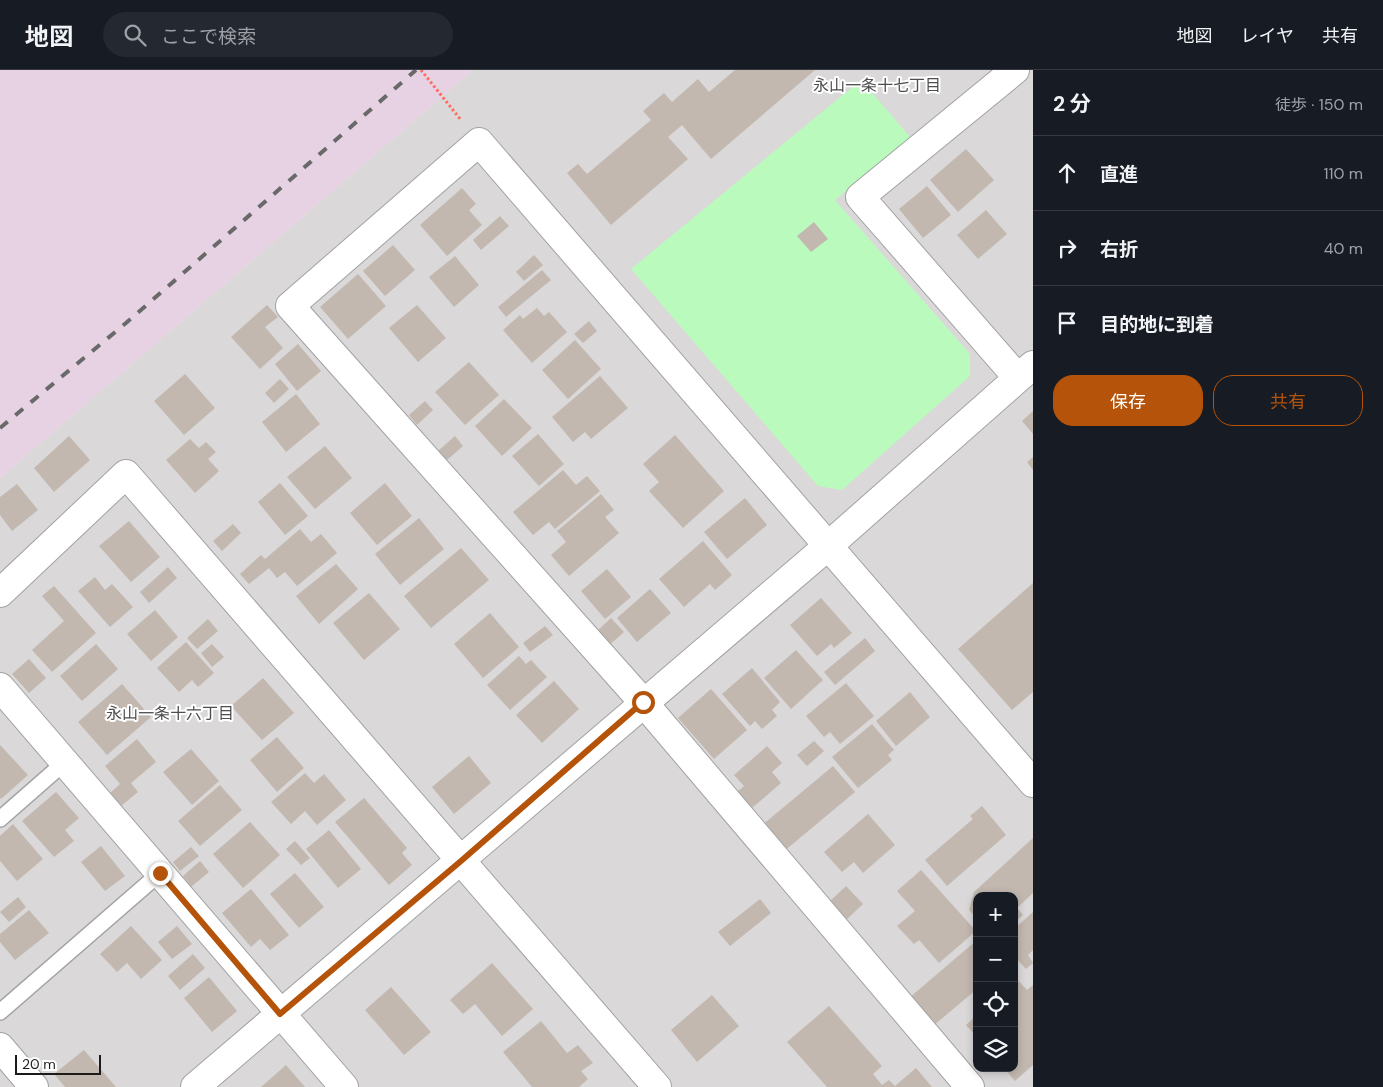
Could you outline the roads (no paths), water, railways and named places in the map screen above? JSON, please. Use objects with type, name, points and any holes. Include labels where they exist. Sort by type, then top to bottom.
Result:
[{"type":"street","points":[[195,1087],[461,861],[643,702],[828,546],[1025,372],[860,197],[1015,70]]},
{"type":"street","points":[[970,1087],[643,702],[290,306],[479,142],[1033,783]]},
{"type":"street","points":[[0,593],[126,474],[657,1087]]},
{"type":"street","points":[[0,687],[344,1087]]},
{"type":"street","points":[[0,1047],[34,1087]]},
{"type":"lane","points":[[0,819],[64,762]]},
{"type":"lane","points":[[0,1012],[160,873]]},
{"type":"railway","points":[[0,428],[126,323],[416,70]]},
{"type":"district","name":"永山一条十七丁目","points":[[877,85]]},
{"type":"district","name":"永山一条十六丁目","points":[[170,713]]}]
